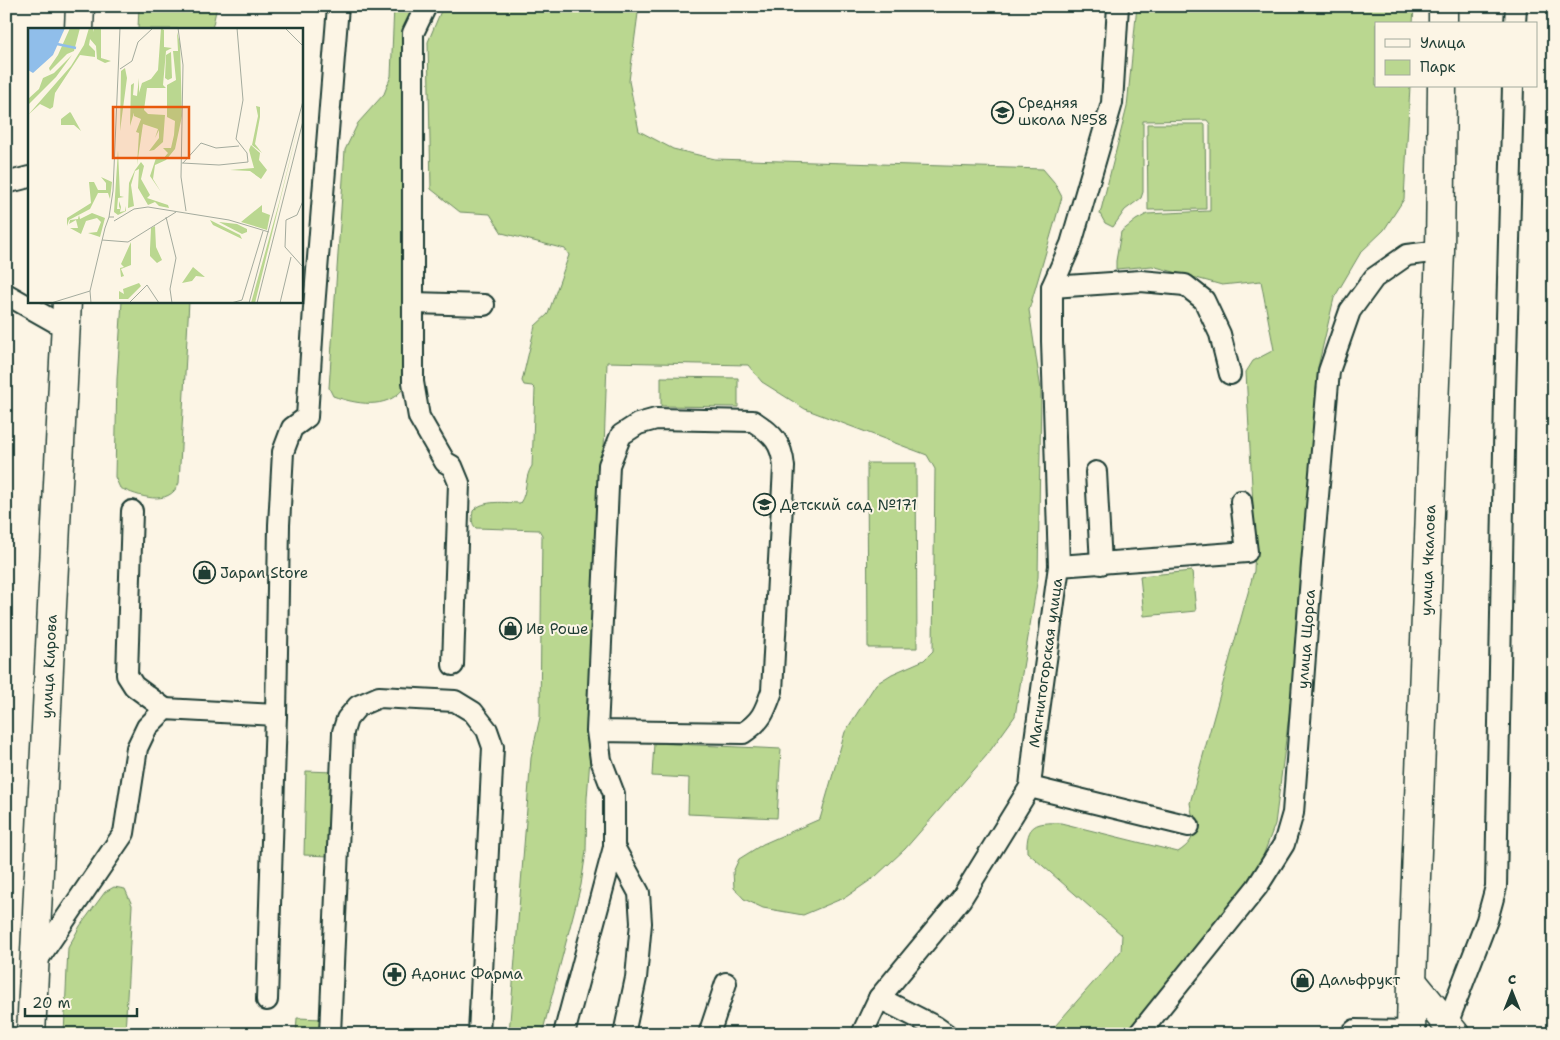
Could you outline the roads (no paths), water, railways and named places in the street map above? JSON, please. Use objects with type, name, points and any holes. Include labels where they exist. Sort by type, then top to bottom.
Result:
[{"type":"main road","points":[[78,28],[80,6]]},
{"type":"main road","points":[[1443,6],[1443,22]]},
{"type":"main road","name":"улица Чкалова","points":[[1411,1032],[1440,251],[1442,88]]},
{"type":"main road","name":"улица Кирова","points":[[31,1034],[66,314]]},
{"type":"main road","points":[[1412,981],[1451,1029]]},
{"type":"lane","points":[[268,1000],[279,525],[283,452],[292,428],[307,417],[338,6]]},
{"type":"lane","points":[[426,6],[414,33],[412,382],[419,417],[445,462],[452,466],[459,483],[453,665]]},
{"type":"lane","name":"Магнитогорская улица","points":[[862,1034],[879,998],[961,899],[1030,787],[1059,566],[1052,351],[1052,287],[1071,244],[1112,102],[1118,6]]},
{"type":"lane","points":[[1515,22],[1516,6]]},
{"type":"lane","points":[[1451,1029],[1496,887],[1513,88]]},
{"type":"lane","points":[[6,183],[28,177]]},
{"type":"lane","name":"улица Щорса","points":[[1139,1034],[1257,887],[1284,844],[1293,813],[1310,582],[1330,371],[1350,311],[1374,278],[1407,255],[1440,251]]},
{"type":"lane","points":[[1052,287],[1141,281],[1185,285],[1204,300],[1220,334],[1230,374]]},
{"type":"lane","points":[[6,294],[28,301]]},
{"type":"lane","points":[[30,302],[66,314]]},
{"type":"lane","points":[[413,303],[484,304]]},
{"type":"lane","points":[[564,1034],[614,847],[614,794],[601,760],[597,731],[609,465],[622,435],[638,424],[656,419],[753,421],[767,430],[777,441],[784,467],[772,691],[765,713],[756,725],[743,733],[597,731]]},
{"type":"lane","points":[[1096,472],[1101,564]]},
{"type":"lane","points":[[1059,566],[1247,552],[1242,502]]},
{"type":"lane","points":[[132,512],[127,675],[134,686],[165,709],[276,715]]},
{"type":"lane","points":[[330,1034],[343,732],[347,719],[358,706],[379,697],[455,701],[473,712],[487,730],[493,747],[479,1034]]},
{"type":"lane","points":[[33,966],[124,833],[136,748],[147,727],[165,709]]},
{"type":"lane","points":[[1030,787],[1188,826]]},
{"type":"lane","points":[[614,847],[639,893],[641,923],[636,978],[624,1034]]},
{"type":"lane","points":[[709,1034],[726,983]]},
{"type":"lane","points":[[879,998],[946,1034]]},
{"type":"lane","points":[[1351,1034],[1355,1030],[1411,1032]]},
{"type":"place","name":"Средняя школа №58","points":[[1002,112]]},
{"type":"place","name":"Детский сад №171","points":[[764,505]]},
{"type":"place","name":"Japan Store","points":[[204,573]]},
{"type":"place","name":"Ив Роше","points":[[510,629]]},
{"type":"place","name":"Адонис Фарма","points":[[395,974]]},
{"type":"place","name":"Дальфрукт","points":[[1303,980]]}]
